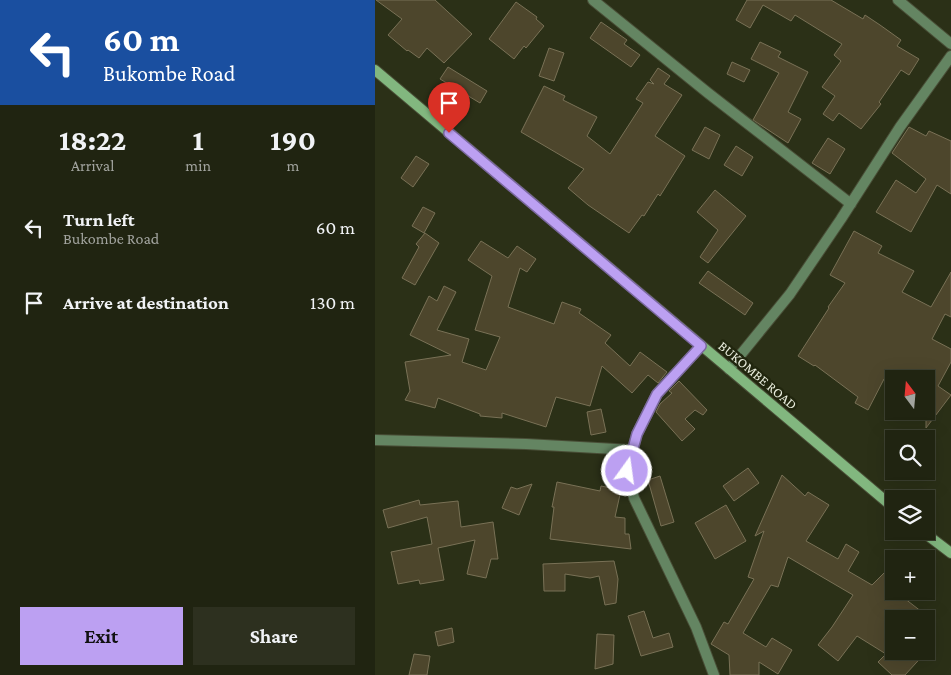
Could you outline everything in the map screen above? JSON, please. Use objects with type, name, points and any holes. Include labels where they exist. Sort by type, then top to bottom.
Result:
[{"type":"main road","name":"BUKOMBE ROAD","points":[[375,70],[885,500]]},
{"type":"main road","points":[[934,540],[951,553]]},
{"type":"street","points":[[593,0],[700,87],[851,204]]},
{"type":"street","points":[[898,0],[951,44]]},
{"type":"street","points":[[729,368],[790,294],[900,127],[950,59]]},
{"type":"street","points":[[701,346],[657,394],[637,434],[627,471],[634,498],[696,627],[714,675]]},
{"type":"street","points":[[375,440],[526,444],[633,450]]},
{"type":"building","points":[[376,0],[435,0],[472,34],[444,63],[427,48],[419,58],[407,51],[388,35],[402,19]]},
{"type":"building","points":[[747,0],[831,0],[863,19],[865,15],[880,25],[901,40],[897,46],[919,59],[909,75],[901,70],[879,102],[881,104],[861,129],[839,113],[833,121],[823,114],[835,96],[822,87],[841,61],[834,55],[842,44],[795,15],[791,21],[763,5],[750,28],[736,20]]},
{"type":"building","points":[[516,2],[537,17],[536,19],[544,26],[514,59],[489,39]]},
{"type":"building","points":[[601,22],[627,40],[624,44],[640,55],[631,67],[590,38]]},
{"type":"building","points":[[760,42],[781,52],[778,57],[808,72],[788,112],[801,119],[788,143],[753,120],[779,73],[751,59]]},
{"type":"building","points":[[549,48],[564,53],[554,81],[539,76]]},
{"type":"building","points":[[732,62],[750,70],[744,82],[727,74]]},
{"type":"building","points":[[448,67],[487,91],[480,103],[440,79]]},
{"type":"building","points":[[658,68],[670,76],[664,84],[682,95],[655,136],[685,156],[660,196],[658,194],[644,216],[642,215],[629,233],[588,205],[568,188],[584,169],[521,132],[544,86],[565,96],[563,100],[597,117],[587,136],[610,154],[643,103],[636,99],[648,82],[654,84],[650,80]]},
{"type":"building","points":[[705,127],[720,135],[709,159],[692,150]]},
{"type":"building","points":[[909,127],[926,136],[929,131],[951,141],[951,194],[937,185],[911,232],[876,212],[896,180],[916,193],[926,179],[892,153]]},
{"type":"building","points":[[828,138],[845,149],[830,174],[812,163]]},
{"type":"building","points":[[736,146],[753,157],[742,176],[724,165]]},
{"type":"building","points":[[416,156],[429,164],[413,187],[401,178]]},
{"type":"building","points":[[715,190],[746,216],[708,263],[700,257],[718,230],[697,212]]},
{"type":"building","points":[[423,207],[435,213],[424,233],[412,226]]},
{"type":"building","points":[[854,231],[882,246],[878,253],[914,271],[902,292],[931,307],[951,272],[951,317],[945,314],[932,339],[951,349],[951,362],[938,386],[951,395],[935,416],[935,370],[885,370],[885,379],[868,410],[855,403],[858,397],[815,365],[798,356],[845,283],[830,275]]},
{"type":"building","points":[[425,233],[439,243],[415,285],[402,278],[419,247],[416,244]]},
{"type":"building","points":[[481,241],[508,258],[517,246],[536,259],[527,272],[520,268],[508,307],[554,324],[562,302],[581,309],[579,313],[611,335],[605,343],[630,366],[640,352],[667,372],[658,383],[648,375],[632,393],[602,366],[590,406],[556,397],[546,427],[502,413],[502,418],[480,416],[480,414],[438,398],[435,408],[405,400],[410,391],[405,362],[451,355],[410,335],[429,296],[437,301],[444,286],[456,292],[437,330],[469,339],[462,362],[486,370],[500,337],[475,330],[492,276],[468,260]]},
{"type":"building","points":[[708,271],[753,303],[745,315],[699,283]]},
{"type":"building","points":[[679,381],[707,410],[703,415],[695,410],[685,419],[695,429],[682,441],[656,412],[660,404],[672,393],[669,391]]},
{"type":"building","points":[[601,409],[606,432],[591,435],[587,412]]},
{"type":"building","points":[[926,420],[932,420],[926,428]]},
{"type":"building","points":[[748,468],[759,483],[734,501],[723,486]]},
{"type":"building","points":[[782,475],[805,496],[808,492],[829,505],[806,541],[838,559],[846,544],[859,552],[848,571],[872,585],[885,572],[885,600],[907,600],[919,610],[885,610],[885,653],[857,636],[838,661],[818,645],[853,595],[788,557],[778,587],[771,585],[743,633],[766,647],[772,638],[792,650],[778,674],[759,662],[759,675],[730,675],[729,655],[711,644],[724,622],[728,624],[754,579],[748,577],[764,531],[755,536]]},
{"type":"building","points":[[660,476],[674,522],[661,526],[648,480]]},
{"type":"building","points":[[557,482],[600,491],[601,486],[621,490],[615,517],[625,518],[625,534],[629,534],[631,549],[550,539],[554,507],[552,507]]},
{"type":"building","points":[[532,484],[519,515],[502,508],[511,487],[517,489]]},
{"type":"building","points":[[419,500],[420,505],[458,501],[461,527],[493,522],[498,559],[491,559],[486,578],[467,574],[475,540],[438,548],[444,580],[420,584],[419,580],[398,584],[391,552],[432,544],[427,517],[388,528],[383,510]]},
{"type":"building","points":[[726,505],[746,541],[715,559],[695,523]]},
{"type":"building","points":[[614,561],[618,579],[616,603],[605,605],[599,576],[590,578],[565,574],[565,591],[544,591],[543,564]]},
{"type":"building","points":[[644,611],[653,638],[669,633],[673,647],[641,656],[628,616]]},
{"type":"building","points":[[452,628],[454,642],[438,646],[435,632]]},
{"type":"building","points":[[597,634],[614,635],[613,664],[595,669]]},
{"type":"building","points":[[414,654],[430,656],[427,675],[409,675]]},
{"type":"building","points":[[885,655],[885,660],[919,660],[905,675],[892,675],[878,662]]},
{"type":"route","points":[[449,133],[701,346],[657,394],[637,434],[627,471]]}]
